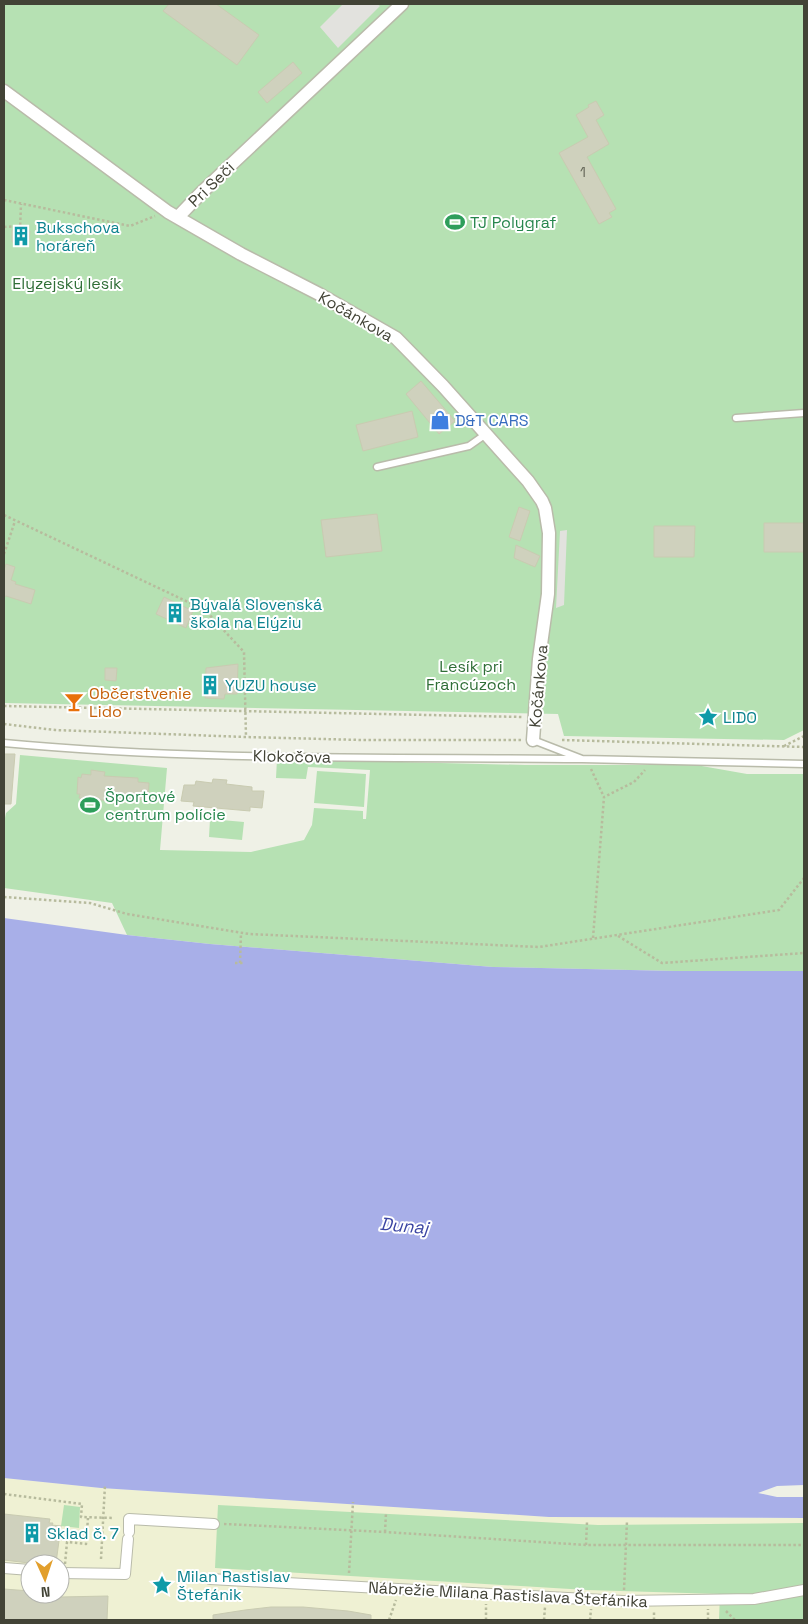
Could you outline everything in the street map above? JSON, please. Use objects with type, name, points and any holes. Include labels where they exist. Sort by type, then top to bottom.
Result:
[{"type":"street","name":"Pri Seči","points":[[4,91],[173,215],[209,186],[402,4]]},
{"type":"street","name":"Kočánkova","points":[[173,215],[396,338],[486,434],[542,501],[549,533],[548,594],[539,658],[533,740]]},
{"type":"street","points":[[70,1572],[125,1574],[129,1519],[214,1524]]},
{"type":"street","points":[[4,1568],[20,1569]]},
{"type":"street","name":"Nábrežie Milana Rastislava Štefánika","points":[[210,1580],[591,1600],[682,1601],[754,1599],[804,1590]]},
{"type":"lane","points":[[736,418],[804,413]]},
{"type":"lane","points":[[377,467],[469,446],[486,434]]},
{"type":"lane","points":[[533,740],[584,759]]},
{"type":"lane","name":"Klokočova","points":[[4,742],[92,750],[189,755],[655,760],[804,764]]},
{"type":"path","points":[[4,200],[130,226],[173,215]]},
{"type":"path","points":[[20,230],[21,204]]},
{"type":"path","points":[[4,227],[20,226]]},
{"type":"path","points":[[4,515],[205,610],[244,652],[246,737]]},
{"type":"path","points":[[4,554],[15,520]]},
{"type":"path","points":[[4,706],[522,717],[534,721]]},
{"type":"path","name":"Klokočova","points":[[4,724],[55,730],[246,737],[362,740],[533,740]]},
{"type":"path","points":[[782,746],[804,736]]},
{"type":"path","points":[[553,740],[804,747]]},
{"type":"path","points":[[584,759],[604,797],[593,938]]},
{"type":"path","points":[[604,797],[634,782],[655,760]]},
{"type":"path","points":[[4,897],[90,903],[126,914],[241,933],[539,947],[779,910],[804,878]]},
{"type":"path","points":[[240,963],[241,933]]},
{"type":"path","points":[[617,935],[662,963],[804,953]]},
{"type":"path","points":[[235,963],[244,963]]},
{"type":"path","points":[[100,1559],[105,1486]]},
{"type":"path","points":[[4,1494],[82,1504],[81,1517],[114,1518]]},
{"type":"path","points":[[349,1573],[354,1502]]},
{"type":"path","points":[[385,1532],[386,1512]]},
{"type":"path","points":[[66,1554],[67,1542],[86,1544],[88,1518]]},
{"type":"path","points":[[624,1590],[627,1521]]},
{"type":"path","points":[[586,1545],[587,1522]]},
{"type":"path","points":[[214,1524],[385,1532],[586,1545],[804,1545]]},
{"type":"path","points":[[389,1620],[400,1590]]},
{"type":"path","points":[[486,1620],[487,1594]]},
{"type":"shaded area","points":[[343,4],[377,4],[380,6],[338,48],[320,27]]},
{"type":"shaded area","points":[[567,530],[564,605],[556,608],[560,531]]},
{"type":"shaded area","points":[[4,1478],[101,1488],[549,1517],[804,1518],[804,1620],[4,1620]]},
{"type":"green space","points":[[4,4],[804,4],[804,730],[784,740],[564,736],[558,714],[4,703]]},
{"type":"green space","points":[[20,755],[167,768],[160,850],[251,852],[304,840],[312,825],[314,808],[363,811],[363,819],[366,819],[370,770],[308,767],[306,779],[276,778],[277,759],[525,765],[696,765],[747,774],[804,774],[804,971],[675,971],[493,967],[210,944],[127,935],[112,903],[4,888],[4,823],[6,813],[16,804]]},
{"type":"green space","points":[[317,771],[366,774],[364,807],[314,803]]},
{"type":"green space","points":[[210,819],[244,822],[242,840],[209,837]]},
{"type":"green space","points":[[64,1505],[80,1507],[79,1528],[61,1526]]},
{"type":"green space","points":[[218,1505],[598,1525],[804,1523],[804,1620],[719,1620],[720,1594],[587,1590],[215,1568]]},
{"type":"water","name":"Dunaj","points":[[4,918],[210,944],[493,967],[675,971],[804,971],[804,1518],[549,1517],[101,1488],[4,1478]]},
{"type":"pier","points":[[804,1485],[804,1497],[777,1497],[758,1493],[777,1486]]},
{"type":"building","points":[[169,4],[216,4],[259,35],[237,65],[163,11]]},
{"type":"building","points":[[293,62],[302,73],[267,103],[258,92]]},
{"type":"building","points":[[596,101],[604,115],[596,120],[609,144],[587,157],[616,209],[609,213],[612,217],[599,224],[559,153],[588,137],[576,115]]},
{"type":"building","name":"Bukschova horáreň","points":[[12,230],[30,231],[29,242],[12,242]]},
{"type":"building","points":[[421,381],[455,421],[439,434],[406,394]]},
{"type":"building","points":[[412,411],[418,437],[363,451],[356,425]]},
{"type":"building","points":[[519,507],[530,511],[520,541],[509,537]]},
{"type":"building","points":[[377,514],[382,551],[326,557],[321,520]]},
{"type":"building","points":[[764,523],[804,523],[804,552],[764,552]]},
{"type":"building","points":[[654,526],[695,526],[694,557],[654,557]]},
{"type":"building","points":[[516,545],[540,556],[535,567],[514,558]]},
{"type":"building","points":[[6,564],[15,567],[11,580],[16,582],[15,584],[35,590],[31,604],[4,597],[4,570]]},
{"type":"building","name":"Bývalá Slovenská škola na Elýziu","points":[[164,597],[193,611],[186,628],[156,614]]},
{"type":"building","name":"YUZU house","points":[[238,664],[237,694],[225,694],[224,699],[205,698],[206,668]]},
{"type":"building","points":[[105,668],[117,668],[116,681],[105,680]]},
{"type":"building","points":[[4,754],[15,754],[11,804],[4,804]]},
{"type":"building","points":[[91,770],[105,772],[104,776],[138,778],[138,782],[149,783],[148,800],[136,799],[136,803],[79,798],[80,794],[77,794],[78,777],[81,778],[82,774],[91,775]]},
{"type":"building","points":[[213,779],[227,780],[226,784],[252,787],[252,791],[264,791],[262,808],[250,807],[250,811],[193,806],[194,802],[181,801],[184,785],[195,785],[196,781],[212,783]]},
{"type":"building","name":"Sklad č. 7","points":[[4,1514],[50,1519],[49,1523],[53,1523],[52,1525],[61,1526],[57,1554],[20,1554],[20,1562],[4,1560]]},
{"type":"building","points":[[4,1589],[20,1590],[20,1604],[70,1604],[70,1597],[108,1596],[107,1620],[4,1620]]},
{"type":"building","points":[[271,1607],[303,1607],[348,1611],[371,1615],[371,1620],[213,1620],[213,1615]]},
{"type":"place","name":"TJ Polygraf","points":[[455,222]]},
{"type":"place","name":"Bukschova horáreň","points":[[21,236]]},
{"type":"place","name":"D&T CARS","points":[[440,420]]},
{"type":"place","name":"Bývalá Slovenská škola na Elýziu","points":[[175,613]]},
{"type":"place","name":"YUZU house","points":[[210,685]]},
{"type":"place","name":"Občerstvenie Lido","points":[[74,702]]},
{"type":"place","name":"LIDO","points":[[708,717]]},
{"type":"place","name":"Športové centrum polície","points":[[90,805]]},
{"type":"place","name":"Sklad č. 7","points":[[32,1533]]},
{"type":"place","name":"Milan Rastislav Štefánik","points":[[162,1585]]},
{"type":"park label","name":"Elyzejský lesík","points":[[67,283]]},
{"type":"park label","name":"Lesík pri Francúzoch","points":[[471,675]]}]
